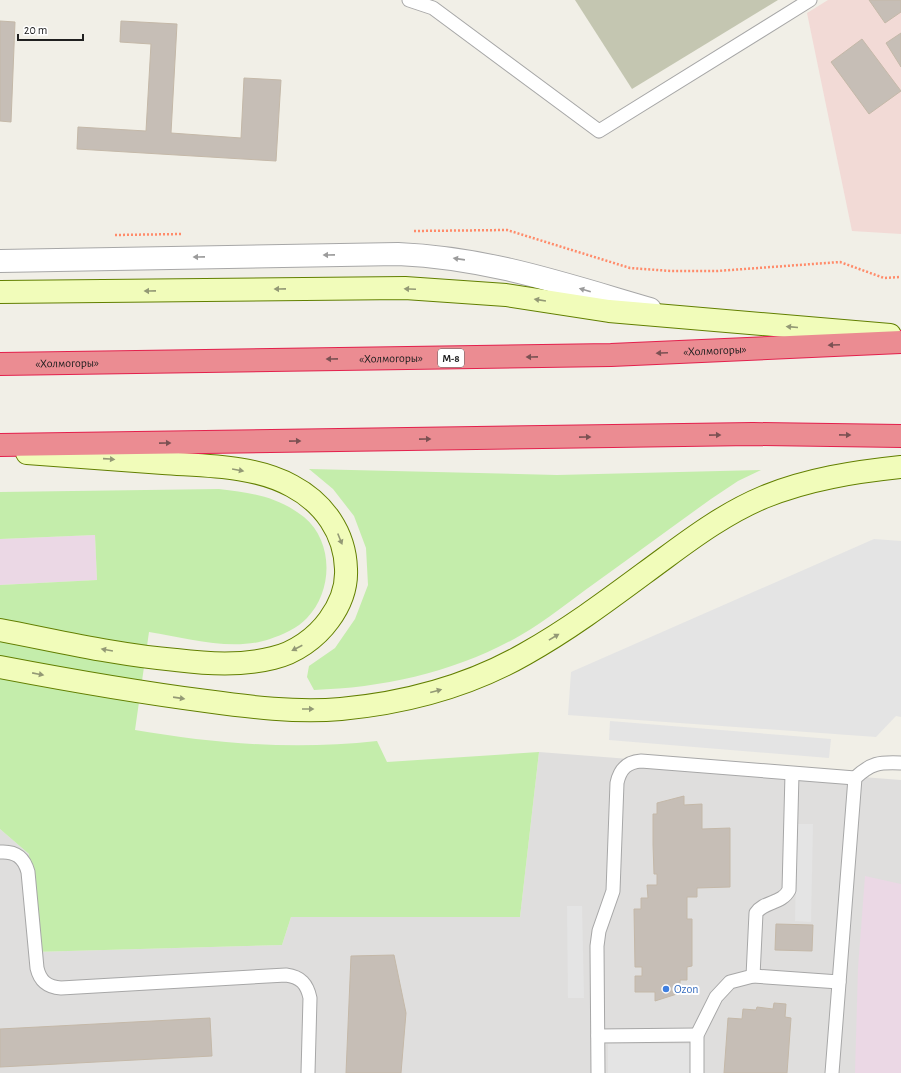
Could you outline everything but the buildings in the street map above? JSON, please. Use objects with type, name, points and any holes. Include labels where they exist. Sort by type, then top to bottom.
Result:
[{"type":"highway","name":"«Холмогоры»","points":[[0,364],[610,356],[901,342]]},
{"type":"highway","points":[[0,445],[753,434],[901,436]]},
{"type":"main road","points":[[0,292],[405,288],[506,295],[609,311],[901,336]]},
{"type":"main road","points":[[0,451],[222,467],[262,474],[292,485],[319,504],[335,526],[346,552],[346,582],[337,609],[320,632],[304,644],[274,658],[236,664],[146,657],[0,630]]},
{"type":"main road","points":[[0,667],[140,692],[282,710],[339,709],[396,701],[440,690],[485,674],[524,655],[574,624],[699,534],[727,516],[762,498],[828,477],[901,467]]},
{"type":"street","points":[[0,261],[398,254],[435,256],[516,270],[676,317]]},
{"type":"lane","points":[[409,0],[434,8],[599,132],[810,0]]},
{"type":"lane","points":[[598,1073],[597,946],[599,930],[613,891],[617,783],[619,774],[624,766],[632,762],[641,761],[855,778]]},
{"type":"lane","points":[[832,1073],[855,778],[867,767],[886,762],[901,763]]},
{"type":"lane","points":[[753,976],[756,913],[760,908],[781,899],[789,890],[792,774]]},
{"type":"lane","points":[[0,852],[13,853],[20,857],[26,864],[28,872],[36,968],[44,983],[52,988],[61,988],[286,975],[295,976],[306,985],[310,998],[308,1073]]},
{"type":"lane","points":[[697,1073],[697,1035],[716,996],[730,982],[753,976],[839,982]]},
{"type":"lane","points":[[598,1036],[697,1035]]},
{"type":"shaded area","points":[[575,0],[778,0],[632,89]]},
{"type":"shaded area","points":[[828,0],[901,0],[901,234],[852,231],[807,13]]},
{"type":"shaded area","points":[[95,535],[97,580],[0,585],[0,539]]},
{"type":"shaded area","points":[[874,539],[901,541],[901,717],[896,716],[876,737],[568,715],[571,672]]},
{"type":"shaded area","points":[[610,721],[831,739],[829,758],[609,740]]},
{"type":"shaded area","points":[[539,752],[901,780],[901,1073],[0,1073],[0,829],[29,854],[33,952],[282,945],[291,917],[520,917]]},
{"type":"shaded area","points":[[797,824],[813,824],[811,922],[795,921]]},
{"type":"shaded area","points":[[865,876],[901,884],[901,1073],[855,1073],[858,968]]},
{"type":"shaded area","points":[[567,906],[582,906],[584,998],[568,998]]},
{"type":"shaded area","points":[[608,1044],[690,1044],[690,1073],[608,1073]]},
{"type":"green space","points":[[309,469],[557,475],[761,470],[738,481],[711,499],[550,616],[531,629],[497,648],[447,668],[421,675],[368,686],[314,690],[307,677],[309,666],[335,648],[355,619],[368,585],[366,548],[354,516],[333,489]]},
{"type":"green space","points":[[219,489],[253,494],[284,504],[304,517],[314,527],[321,540],[325,553],[325,581],[322,594],[316,607],[299,625],[290,631],[255,643],[210,643],[149,632],[135,730],[196,739],[256,744],[316,745],[377,741],[387,762],[539,752],[520,917],[291,917],[282,945],[33,952],[29,854],[0,829],[0,585],[97,580],[95,535],[0,539],[0,492]]},
{"type":"place","name":"Ozon","points":[[666,989]]}]
